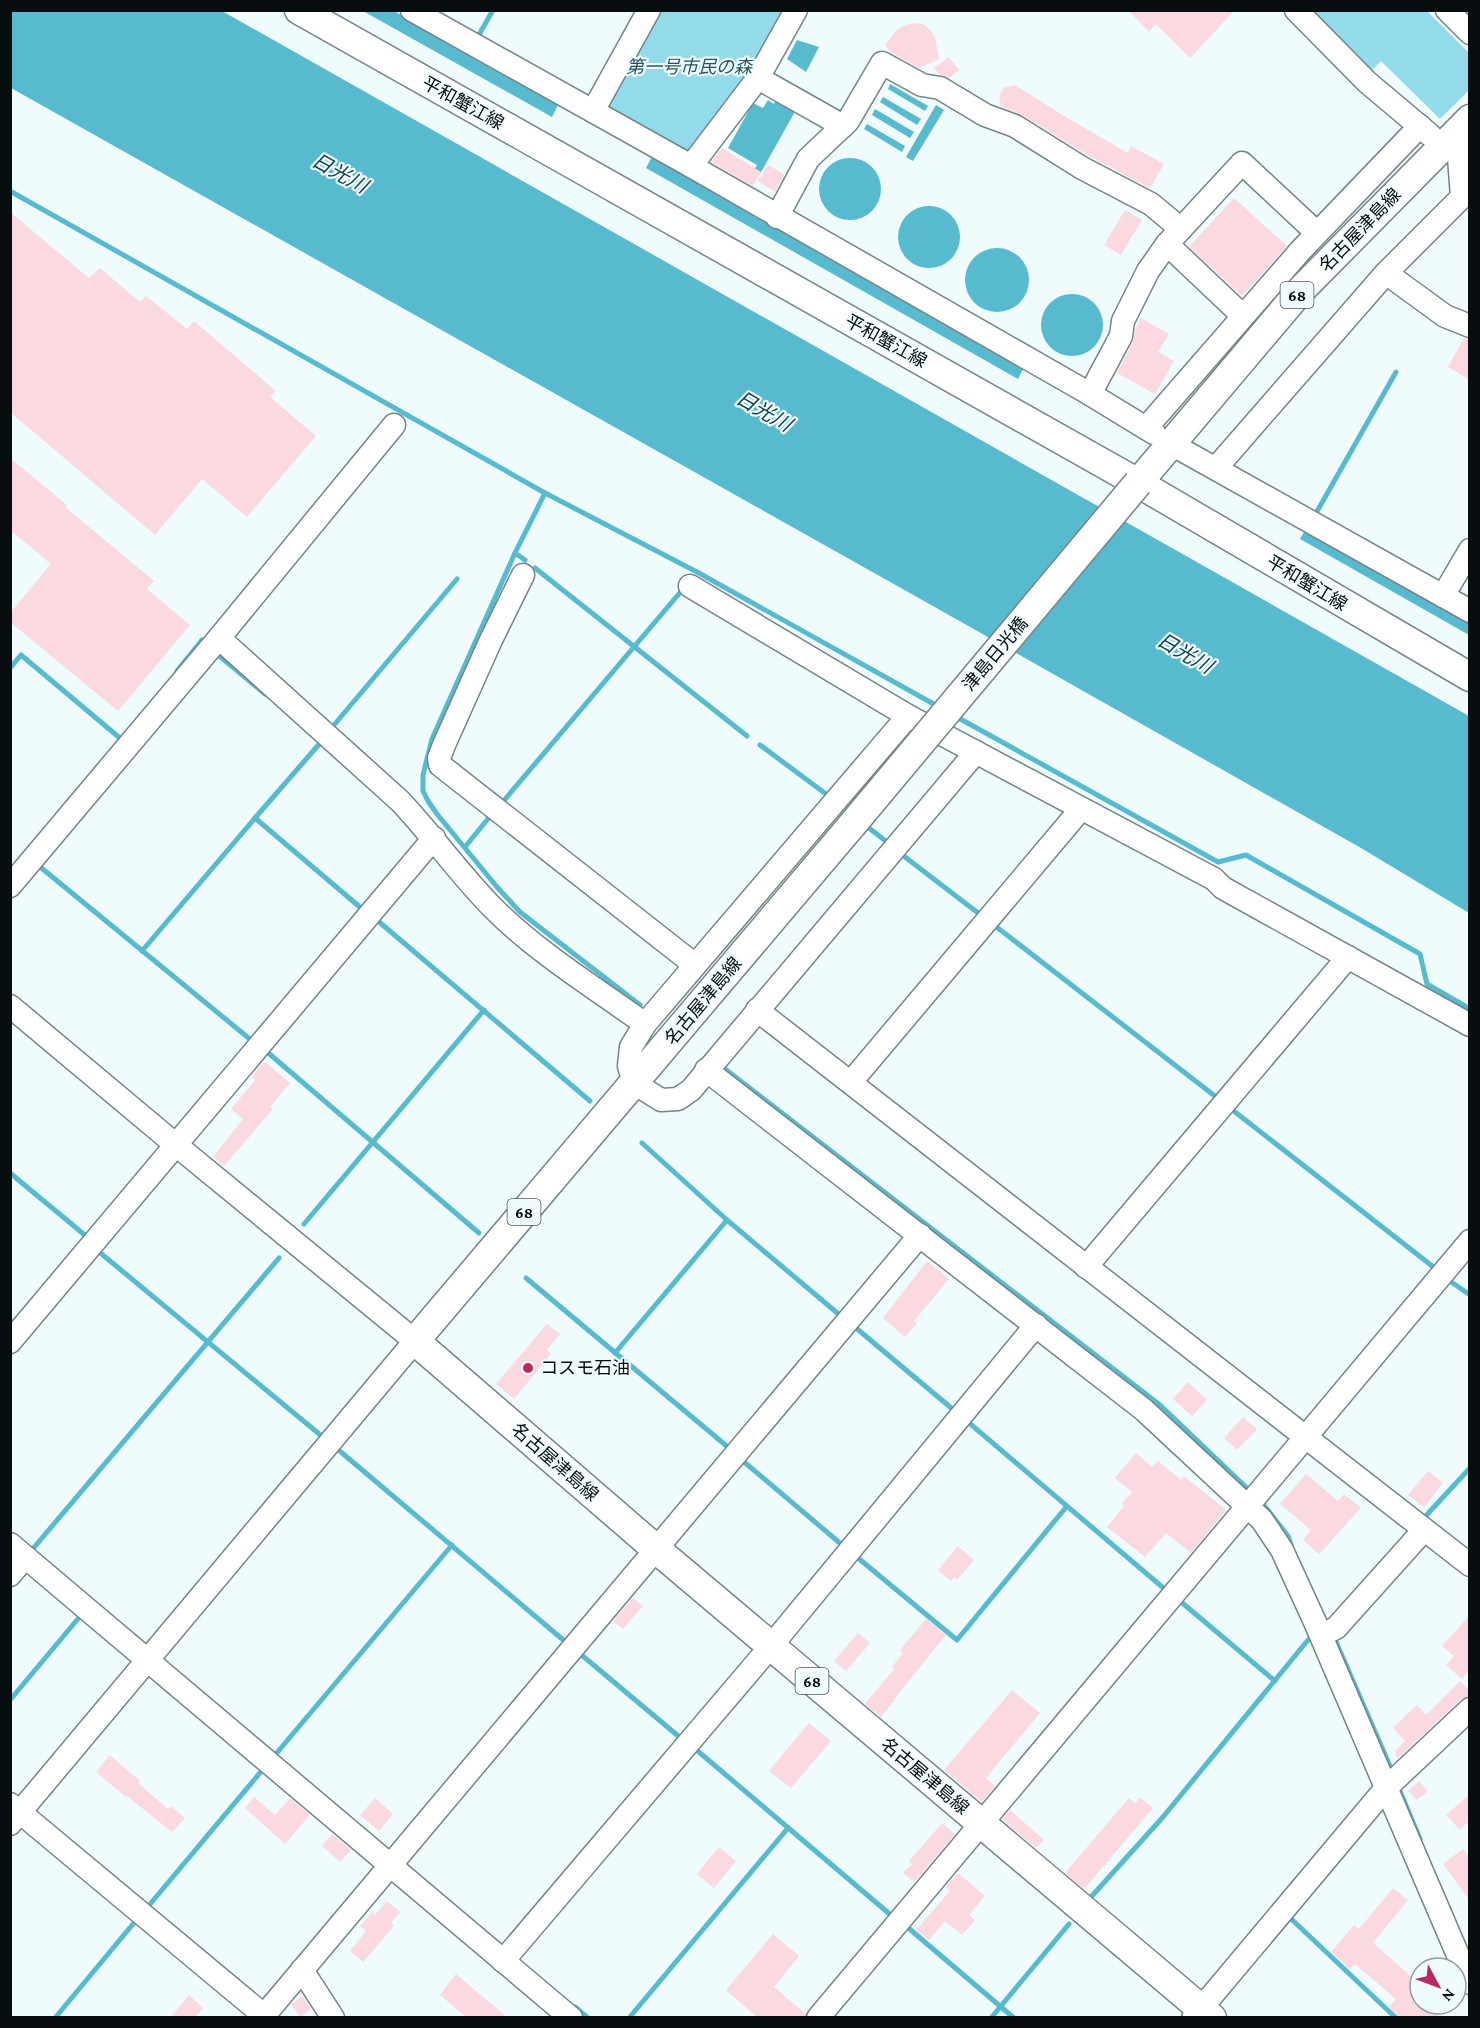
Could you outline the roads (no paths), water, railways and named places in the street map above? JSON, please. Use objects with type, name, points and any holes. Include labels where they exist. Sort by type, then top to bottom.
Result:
[{"type":"main road","name":"平和蟹江線","points":[[299,10],[1138,483],[1470,677]]},
{"type":"main road","name":"名古屋津島線","points":[[1138,483],[1301,290],[1456,132]]},
{"type":"main road","name":"津島日光橋","points":[[852,825],[1138,483]]},
{"type":"main road","name":"名古屋津島線","points":[[852,825],[415,1341],[656,1549],[982,1823],[1202,2014]]},
{"type":"street","points":[[412,10],[691,166],[1150,430],[1243,316],[1317,233],[1420,126]]},
{"type":"street","points":[[593,111],[649,10]]},
{"type":"street","points":[[691,166],[758,78],[796,10]]},
{"type":"street","points":[[1216,468],[1386,273],[1462,197],[1456,132],[1420,126],[1367,82],[1296,10]]},
{"type":"street","points":[[1447,10],[1470,33]]},
{"type":"street","points":[[777,217],[808,159],[843,126],[882,63],[922,85],[940,88],[985,115],[1015,126],[1082,168],[1151,204],[1174,236],[1243,316]]},
{"type":"street","points":[[758,78],[843,126]]},
{"type":"street","points":[[1090,394],[1120,336],[1123,321],[1148,271],[1174,236],[1242,163],[1317,233]]},
{"type":"street","points":[[1386,273],[1446,316],[1470,326]]},
{"type":"street","points":[[10,886],[219,638],[394,425]]},
{"type":"street","points":[[1182,450],[1470,611]]},
{"type":"street","points":[[1443,596],[1470,550]]},
{"type":"street","points":[[523,575],[444,745],[439,758],[440,765],[695,964]]},
{"type":"street","points":[[690,586],[908,716],[1214,879],[1223,888],[1470,1025]]},
{"type":"street","points":[[219,638],[400,801],[493,908],[521,934],[645,1024]]},
{"type":"street","points":[[908,716],[645,1024],[632,1047],[629,1065],[634,1083],[661,1100],[678,1099],[691,1090],[976,752]]},
{"type":"street","points":[[851,1082],[1081,809]]},
{"type":"street","points":[[10,1342],[434,838]]},
{"type":"street","points":[[1086,1267],[1348,957]]},
{"type":"street","points":[[10,1006],[415,1341],[147,1661],[14,1813],[264,2017],[920,1235]]},
{"type":"street","points":[[757,1010],[1470,1565]]},
{"type":"street","points":[[706,1070],[1036,1325],[1253,1497],[1262,1520],[1328,1631],[1393,1783],[1470,1983]]},
{"type":"street","points":[[818,2018],[1470,1241]]},
{"type":"street","points":[[503,1961],[771,1646],[1036,1325]]},
{"type":"street","points":[[1328,1631],[1424,1530]]},
{"type":"street","points":[[10,1575],[18,1551],[503,1961],[558,2013]]},
{"type":"street","points":[[1202,2014],[1393,1783],[1470,1709]]},
{"type":"street","points":[[302,1970],[333,2018]]},
{"type":"water","name":"日光川","points":[[10,11],[222,11],[1469,716],[1469,913],[1361,848],[11,88]]},
{"type":"water","points":[[363,11],[394,11],[559,103],[552,117]]},
{"type":"water","points":[[797,40],[819,47],[806,72],[787,59]]},
{"type":"water","points":[[890,84],[928,106],[925,111],[888,89]]},
{"type":"water","points":[[777,97],[797,108],[760,174],[754,170],[757,165],[728,148],[753,103],[763,108],[768,100],[774,104]]},
{"type":"water","points":[[883,97],[921,119],[917,125],[880,102]]},
{"type":"water","points":[[936,105],[944,110],[913,161],[906,157]]},
{"type":"water","points":[[875,109],[914,132],[910,138],[872,115]]},
{"type":"water","points":[[867,124],[905,146],[902,152],[864,129]]},
{"type":"water","points":[[653,155],[1024,367],[1018,379],[646,168]]},
{"type":"water","points":[[850,158],[872,167],[881,189],[872,211],[850,220],[828,211],[819,189],[828,167]]},
{"type":"water","points":[[929,206],[941,208],[951,215],[958,225],[960,237],[958,249],[951,259],[941,266],[929,268],[917,266],[907,259],[900,249],[898,237],[900,225],[907,215],[917,208]]},
{"type":"water","points":[[997,248],[1015,254],[1023,262],[1029,280],[1023,298],[1015,306],[997,312],[979,306],[971,298],[965,280],[971,262],[979,254]]},
{"type":"water","points":[[1072,294],[1094,303],[1103,325],[1094,347],[1072,356],[1050,347],[1041,325],[1050,303]]},
{"type":"water","points":[[1307,527],[1469,620],[1469,635],[1300,539]]},
{"type":"waterway","points":[[480,33],[493,10]]},
{"type":"waterway","points":[[10,191],[545,493],[697,572],[939,707]]},
{"type":"waterway","points":[[1315,515],[1396,372]]},
{"type":"waterway","points":[[545,493],[515,553],[432,739],[423,775],[423,791],[437,814],[520,912],[640,1005]]},
{"type":"waterway","points":[[515,553],[525,560]]},
{"type":"waterway","points":[[535,568],[747,736]]},
{"type":"waterway","points":[[334,725],[457,579]]},
{"type":"waterway","points":[[501,804],[683,589]]},
{"type":"waterway","points":[[177,671],[202,640],[205,643]]},
{"type":"waterway","points":[[217,654],[265,694]]},
{"type":"waterway","points":[[10,668],[21,655],[121,739],[124,736]]},
{"type":"waterway","points":[[955,716],[1218,862],[1246,855],[1420,954],[1427,984],[1470,1009]]},
{"type":"waterway","points":[[320,740],[321,742],[255,818],[361,908]]},
{"type":"waterway","points":[[760,745],[826,794]]},
{"type":"waterway","points":[[465,847],[491,815]]},
{"type":"waterway","points":[[142,951],[255,818]]},
{"type":"waterway","points":[[865,825],[887,842]]},
{"type":"waterway","points":[[905,857],[982,916]]},
{"type":"waterway","points":[[39,866],[251,1040]]},
{"type":"waterway","points":[[378,921],[590,1101]]},
{"type":"waterway","points":[[994,925],[1220,1100]]},
{"type":"waterway","points":[[304,1224],[484,1010]]},
{"type":"waterway","points":[[266,1051],[479,1233]]},
{"type":"waterway","points":[[725,1069],[1160,1405],[1252,1493]]},
{"type":"waterway","points":[[1230,1108],[1436,1269]]},
{"type":"waterway","points":[[642,1143],[727,1220],[842,1317]]},
{"type":"waterway","points":[[10,1173],[86,1236]]},
{"type":"waterway","points":[[615,1353],[727,1220]]},
{"type":"waterway","points":[[98,1251],[324,1438]]},
{"type":"waterway","points":[[31,1551],[279,1258]]},
{"type":"waterway","points":[[526,1278],[729,1448]]},
{"type":"waterway","points":[[1447,1279],[1470,1295]]},
{"type":"waterway","points":[[856,1328],[956,1412]]},
{"type":"waterway","points":[[968,1422],[1167,1591]]},
{"type":"waterway","points":[[335,1447],[568,1644]]},
{"type":"waterway","points":[[743,1461],[841,1544]]},
{"type":"waterway","points":[[1422,1520],[1470,1468]]},
{"type":"waterway","points":[[1259,1499],[1288,1536],[1291,1545]]},
{"type":"waterway","points":[[858,1558],[957,1640],[1067,1506]]},
{"type":"waterway","points":[[275,1755],[452,1545]]},
{"type":"waterway","points":[[1180,1601],[1275,1681]]},
{"type":"waterway","points":[[10,1700],[82,1614]]},
{"type":"waterway","points":[[1333,1635],[1393,1773]]},
{"type":"waterway","points":[[1091,1897],[1163,1817],[1308,1640]]},
{"type":"waterway","points":[[578,1652],[683,1740]]},
{"type":"waterway","points":[[693,1747],[892,1916]]},
{"type":"waterway","points":[[146,1909],[264,1768]]},
{"type":"waterway","points":[[1397,1784],[1420,1839]]},
{"type":"waterway","points":[[629,2018],[788,1828]]},
{"type":"waterway","points":[[1286,1914],[1396,2018]]},
{"type":"waterway","points":[[55,2018],[138,1918]]},
{"type":"waterway","points":[[991,2018],[1069,1924]]},
{"type":"waterway","points":[[906,1926],[1014,2018]]},
{"type":"waterway","points":[[575,2007],[588,2018]]},
{"type":"place","name":"コスモ石油","points":[[528,1368]]},
{"type":"park label","name":"第一号市民の森","points":[[689,67]]}]
